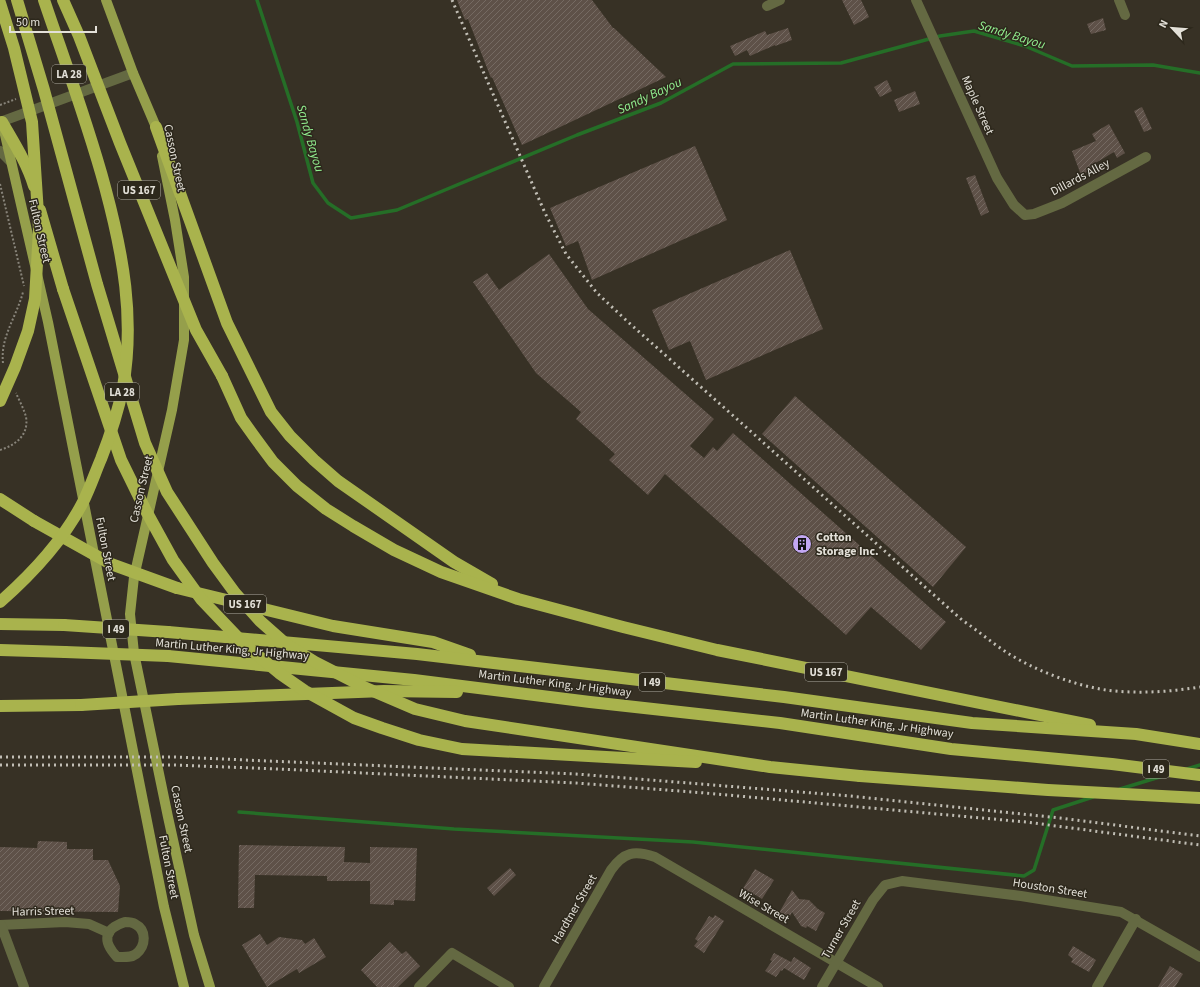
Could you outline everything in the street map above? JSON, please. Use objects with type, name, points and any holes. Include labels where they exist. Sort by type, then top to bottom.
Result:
[{"type":"highway","name":"US 167","points":[[17,0],[44,90],[97,284],[145,443],[167,492],[213,563],[235,593],[260,621],[286,644],[315,662],[366,688],[415,708],[465,721],[770,767],[860,776],[1048,790],[1197,798]]},
{"type":"highway","name":"LA 28","points":[[0,602],[34,570],[53,549],[83,502],[108,441],[116,416],[123,388],[126,358],[126,291],[116,228],[94,148],[44,0]]},
{"type":"highway","name":"US 167","points":[[63,0],[79,36],[120,143],[196,330],[222,376],[241,418],[273,462],[297,486],[326,509],[394,550],[441,572],[518,599],[717,650],[1136,734]]},
{"type":"highway","points":[[0,3],[14,48],[32,122],[39,229],[35,299],[28,331],[15,367],[0,401]]},
{"type":"highway","points":[[0,120],[30,172],[63,289],[121,460],[145,509],[173,560],[201,599],[243,643],[279,673],[354,718],[419,740],[462,749],[770,767]]},
{"type":"highway","points":[[156,127],[226,323],[271,412],[290,436],[338,481],[454,562],[518,599]]},
{"type":"highway","points":[[0,499],[34,521],[111,564],[177,588],[333,626],[432,642],[491,663]]},
{"type":"highway","name":"Martin Luther King, Jr Highway","points":[[0,624],[64,625],[168,632],[417,654],[784,697],[972,723],[1136,734],[1200,744]]},
{"type":"highway","name":"Martin Luther King, Jr Highway","points":[[0,650],[168,656],[414,680],[780,723],[951,749],[1112,764],[1200,775]]},
{"type":"highway","points":[[0,706],[384,691],[520,693]]},
{"type":"main road","name":"Casson Street","points":[[106,0],[156,127],[175,220],[184,277],[184,340],[172,410],[134,577],[130,614],[134,654],[168,816],[194,935],[210,987]]},
{"type":"main road","name":"Fulton Street","points":[[0,120],[48,322],[164,907],[184,987]]},
{"type":"street","points":[[767,6],[780,0]]},
{"type":"street","name":"Maple Street","points":[[916,0],[997,178],[1014,204],[1025,215]]},
{"type":"street","points":[[1119,0],[1126,15]]},
{"type":"street","points":[[0,120],[134,73]]},
{"type":"street","points":[[0,151],[10,161]]},
{"type":"street","name":"Dillards Alley","points":[[1025,215],[1034,214],[1062,203],[1146,157]]},
{"type":"street","name":"Wise Street","points":[[634,853],[655,857],[878,987]]},
{"type":"street","name":"Hardtner Street","points":[[544,987],[611,870],[618,861],[625,856],[634,853]]},
{"type":"street","name":"Houston Street","points":[[885,885],[902,881],[1021,896],[1121,912],[1200,957]]},
{"type":"street","name":"Turner Street","points":[[822,987],[873,900],[885,885]]},
{"type":"street","points":[[1097,987],[1136,920]]},
{"type":"street","name":"Harris Street","points":[[1,925],[65,922],[89,924],[109,933]]},
{"type":"street","points":[[1,925],[24,987]]},
{"type":"street","points":[[419,987],[452,953],[509,987]]},
{"type":"path","points":[[0,184],[24,287],[21,301],[11,319],[3,340],[3,362],[6,368]]},
{"type":"path","points":[[0,450],[11,447],[20,440],[26,429],[26,416],[14,389]]},
{"type":"building","points":[[457,0],[592,0],[613,28],[666,77],[522,145],[492,77],[491,78],[468,19],[465,20]]},
{"type":"building","points":[[842,0],[861,0],[869,17],[854,25]]},
{"type":"building","points":[[1103,18],[1106,30],[1091,34],[1087,24]]},
{"type":"building","points":[[788,28],[792,40],[775,45],[750,56],[747,50],[735,56],[730,46],[765,31],[767,35]]},
{"type":"building","points":[[887,80],[892,91],[880,97],[874,87]]},
{"type":"building","points":[[915,91],[920,104],[899,112],[894,100]]},
{"type":"building","points":[[1142,107],[1152,129],[1144,132],[1134,111]]},
{"type":"building","points":[[1109,124],[1125,153],[1117,158],[1114,152],[1092,165],[1093,169],[1081,175],[1072,151],[1096,141],[1092,134]]},
{"type":"building","points":[[695,146],[727,220],[592,280],[578,241],[566,246],[550,208]]},
{"type":"building","points":[[975,175],[989,212],[981,216],[966,178]]},
{"type":"building","points":[[790,250],[823,329],[706,380],[690,341],[669,350],[652,310]]},
{"type":"building","points":[[549,254],[588,309],[714,419],[690,446],[704,458],[713,447],[717,451],[733,433],[946,622],[921,650],[871,607],[846,635],[665,474],[648,495],[609,460],[615,454],[576,419],[581,412],[536,373],[473,282],[487,273],[499,290]]},
{"type":"building","points":[[795,396],[966,547],[933,587],[762,434]]},
{"type":"building","points":[[38,841],[67,842],[67,849],[93,849],[93,860],[108,860],[120,886],[118,912],[0,911],[0,847],[37,848]]},
{"type":"building","points":[[239,845],[345,847],[344,862],[370,863],[370,847],[417,848],[415,901],[394,900],[394,905],[370,904],[370,881],[327,881],[327,876],[255,875],[254,908],[238,908]]},
{"type":"building","points":[[510,868],[516,875],[494,896],[487,888]]},
{"type":"building","points":[[755,869],[774,880],[762,899],[754,894],[752,897],[742,890]]},
{"type":"building","points":[[792,890],[799,899],[809,900],[818,909],[825,913],[816,931],[807,926],[806,928],[801,926],[792,912],[789,918],[779,913]]},
{"type":"building","points":[[715,915],[724,921],[704,953],[694,946],[698,941],[695,939],[709,916],[713,918]]},
{"type":"building","points":[[260,934],[267,945],[279,937],[302,940],[305,944],[314,938],[326,957],[299,973],[297,969],[267,987],[242,945]]},
{"type":"building","points":[[390,942],[402,954],[406,951],[420,966],[398,987],[377,987],[361,970]]},
{"type":"building","points":[[1073,946],[1096,960],[1089,972],[1071,962],[1073,959],[1068,955]]},
{"type":"building","points":[[774,953],[791,962],[794,957],[811,968],[804,980],[784,968],[776,977],[765,971],[772,961],[770,960]]},
{"type":"building","points":[[1170,966],[1183,974],[1175,987],[1158,987]]},
{"type":"waterway","name":"Sandy Bayou","points":[[257,0],[297,122],[313,183],[328,203],[351,218],[397,210],[577,135],[661,103],[733,64],[841,63],[940,36],[974,31],[1025,46],[1072,66],[1153,65],[1200,73]]},
{"type":"waterway","points":[[1187,769],[1200,765]]},
{"type":"waterway","points":[[1120,789],[1166,775]]},
{"type":"waterway","points":[[239,812],[454,829],[693,842],[1024,876],[1034,870],[1053,810],[1093,797]]},
{"type":"railway","points":[[452,0],[545,213],[566,254],[597,293],[627,321],[962,620],[1006,652],[1041,671],[1067,681],[1093,688],[1129,692],[1153,692],[1200,687]]},
{"type":"railway","points":[[0,757],[174,757],[576,774],[850,796],[1060,818],[1200,836]]},
{"type":"railway","points":[[0,765],[174,765],[576,783],[1026,822],[1200,845]]},
{"type":"place","name":"Cotton Storage Inc.","points":[[802,544]]}]
